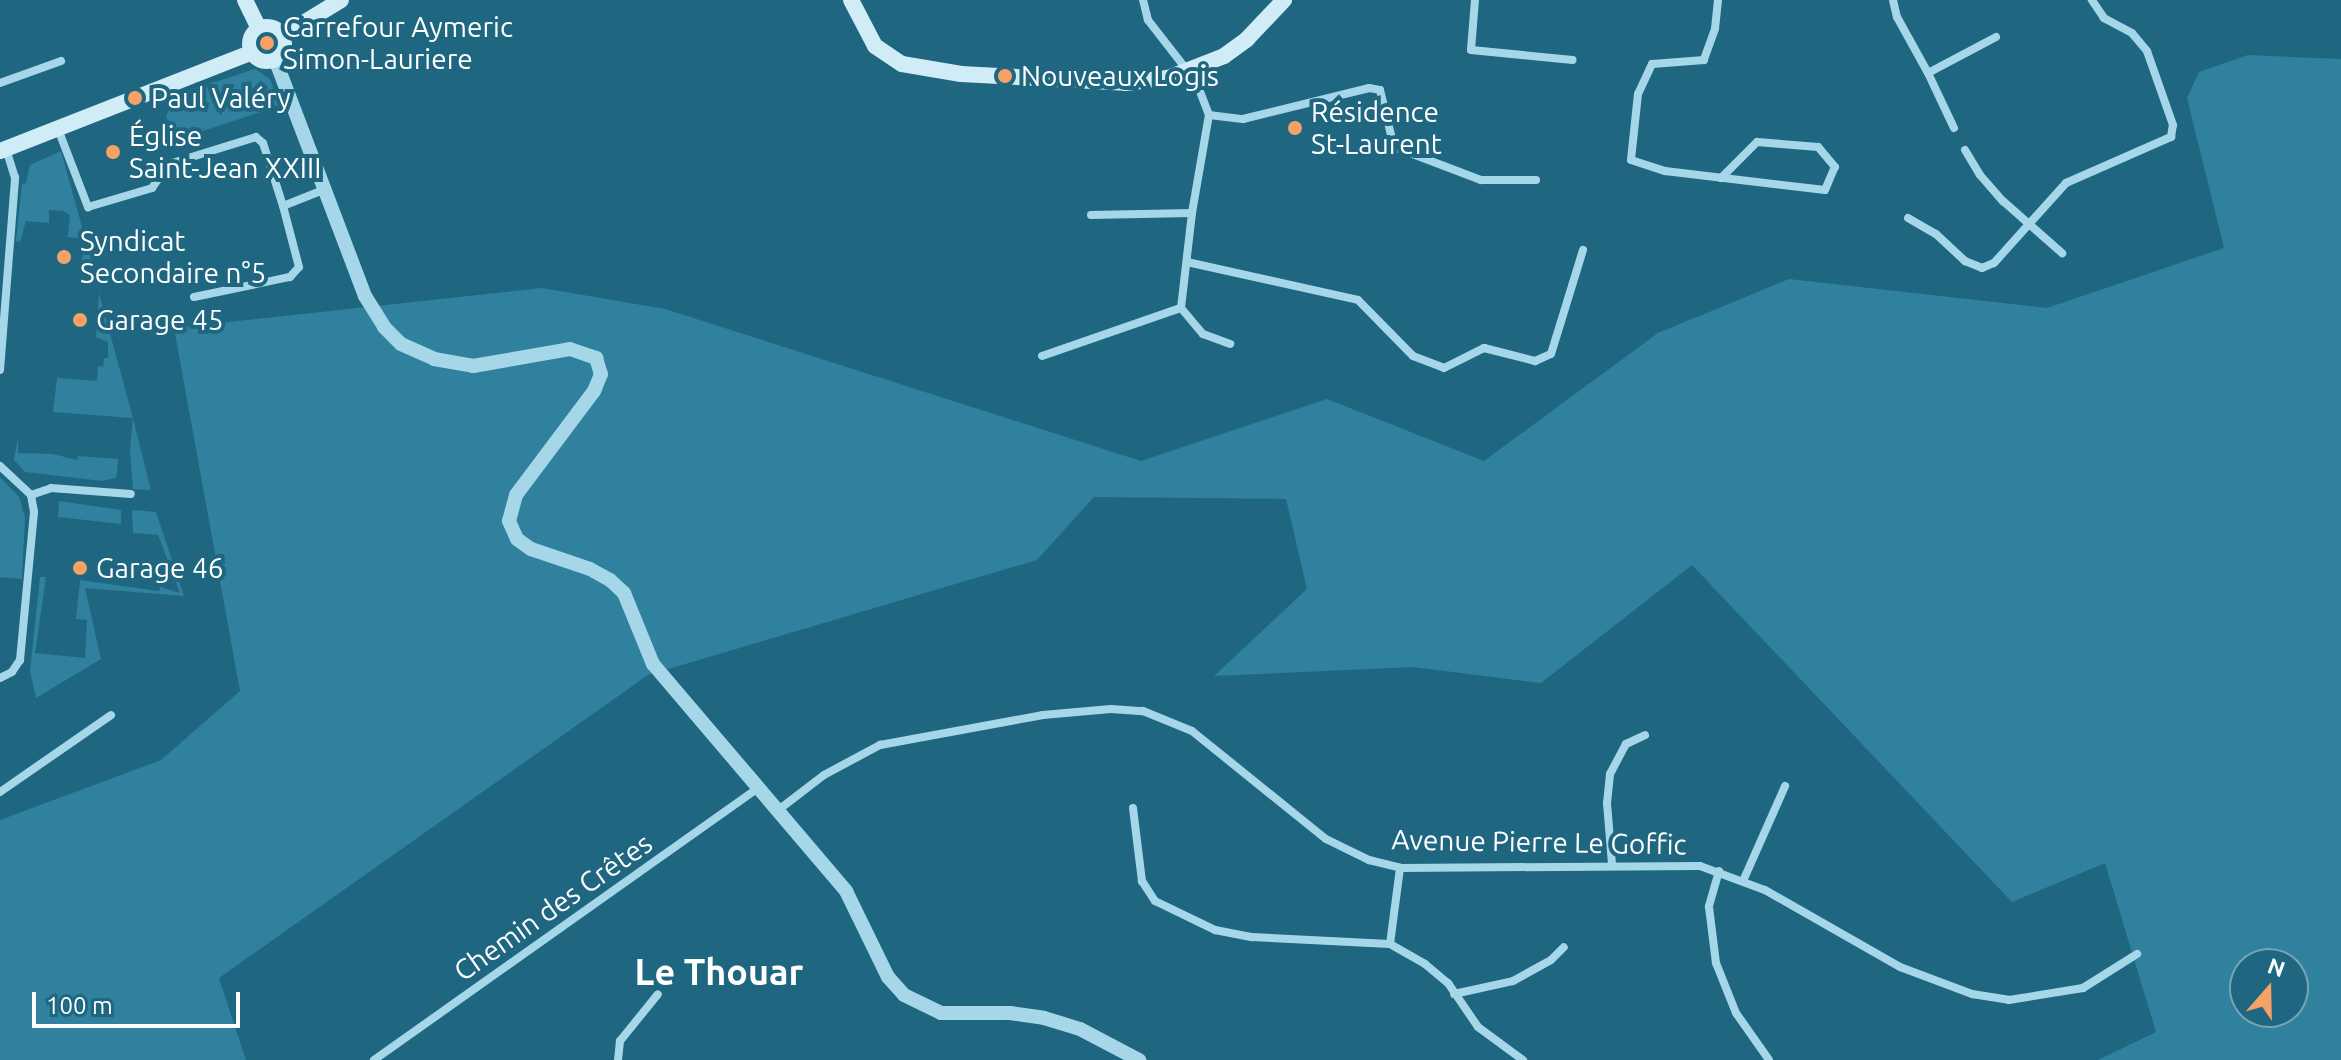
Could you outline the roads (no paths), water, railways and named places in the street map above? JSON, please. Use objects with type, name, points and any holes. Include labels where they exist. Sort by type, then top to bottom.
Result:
[{"type":"main road","points":[[245,0],[259,29]]},
{"type":"main road","points":[[282,36],[341,0]]},
{"type":"main road","points":[[851,0],[875,46],[886,56],[919,68],[1125,83],[1187,73],[1224,56],[1247,39],[1284,0]]},
{"type":"main road","points":[[271,27],[282,36],[283,50],[275,59],[265,60],[252,52],[252,36],[259,29],[271,27]]},
{"type":"main road","points":[[3,150],[252,52]]},
{"type":"street","points":[[1143,0],[1148,20],[1197,83],[1209,115],[1192,213],[1181,308],[1203,334],[1230,344]]},
{"type":"street","points":[[1475,0],[1471,50],[1573,60]]},
{"type":"street","points":[[1718,0],[1715,29],[1704,60],[1652,64],[1638,94],[1631,160],[1665,171],[1721,178],[1825,190],[1835,167],[1818,147],[1757,142],[1721,178]]},
{"type":"street","points":[[1893,0],[1897,17],[1954,128]]},
{"type":"street","points":[[1908,218],[1936,234],[1965,261],[1982,268],[1994,263],[2066,183],[2171,137],[2173,125],[2147,51],[2132,33],[2104,18],[2092,0]]},
{"type":"street","points":[[1928,73],[1996,37]]},
{"type":"street","points":[[275,59],[365,296],[384,327],[401,344],[434,359],[473,366],[570,349],[596,358],[601,368],[599,381],[516,495],[509,521],[517,539],[531,549],[590,569],[610,580],[624,593],[653,664],[846,891],[888,977],[904,995],[941,1013],[1010,1013],[1044,1018],[1080,1029],[1139,1060]]},
{"type":"street","points":[[0,83],[61,61]]},
{"type":"street","points":[[1209,115],[1243,119],[1369,88],[1380,90],[1394,147],[1481,180],[1536,180]]},
{"type":"street","points":[[58,129],[88,207],[152,188],[169,164],[256,137],[263,143],[299,267],[290,277],[194,297]]},
{"type":"street","points":[[0,370],[15,178],[3,150]]},
{"type":"street","points":[[1965,150],[1980,175],[2028,225],[2062,253]]},
{"type":"street","points":[[283,206],[326,189]]},
{"type":"street","points":[[1091,215],[1192,213]]},
{"type":"street","points":[[1187,262],[1358,300],[1413,356],[1444,368],[1484,348],[1535,361],[1551,354],[1583,250]]},
{"type":"street","points":[[1042,356],[1181,308]]},
{"type":"street","points":[[0,678],[12,672],[20,660],[34,512],[31,495],[1,467]]},
{"type":"street","points":[[31,495],[51,488],[131,494]]},
{"type":"street","name":"Avenue Pierre Le Goffic","points":[[777,811],[824,775],[880,745],[1043,715],[1111,709],[1143,711],[1192,731],[1326,839],[1369,860],[1400,868],[1612,864],[1700,866],[1743,881],[1900,967],[1972,994],[2009,1000],[2083,988],[2137,954]]},
{"type":"street","points":[[0,792],[111,715]]},
{"type":"street","points":[[1612,864],[1607,803],[1610,774],[1626,744],[1645,735]]},
{"type":"street","points":[[1743,881],[1785,786]]},
{"type":"street","name":"Chemin des Crêtes","points":[[374,1060],[757,789]]},
{"type":"street","points":[[1133,808],[1142,881],[1155,901],[1215,930],[1252,937],[1390,944],[1425,964],[1448,983],[1478,1027],[1523,1060]]},
{"type":"street","points":[[1390,944],[1400,868]]},
{"type":"street","points":[[1719,871],[1709,907],[1716,963],[1736,1013],[1769,1060]]},
{"type":"street","points":[[1454,994],[1513,981],[1551,960],[1564,947]]},
{"type":"street","points":[[618,1060],[620,1041],[658,994]]},
{"type":"place","name":"Carrefour Aymeric Simon-Lauriere","points":[[267,43]]},
{"type":"place","name":"Nouveaux Logis","points":[[1005,76]]},
{"type":"place","name":"Paul Valéry","points":[[135,98]]},
{"type":"place","name":"Résidence St-Laurent","points":[[1295,128]]},
{"type":"place","name":"Église Saint-Jean XXIII","points":[[113,152]]},
{"type":"place","name":"Syndicat Secondaire n°5","points":[[64,257]]},
{"type":"place","name":"Garage 45","points":[[80,320]]},
{"type":"place","name":"Garage 46","points":[[80,568]]},
{"type":"district","name":"Le Thouar","points":[[719,972]]}]
